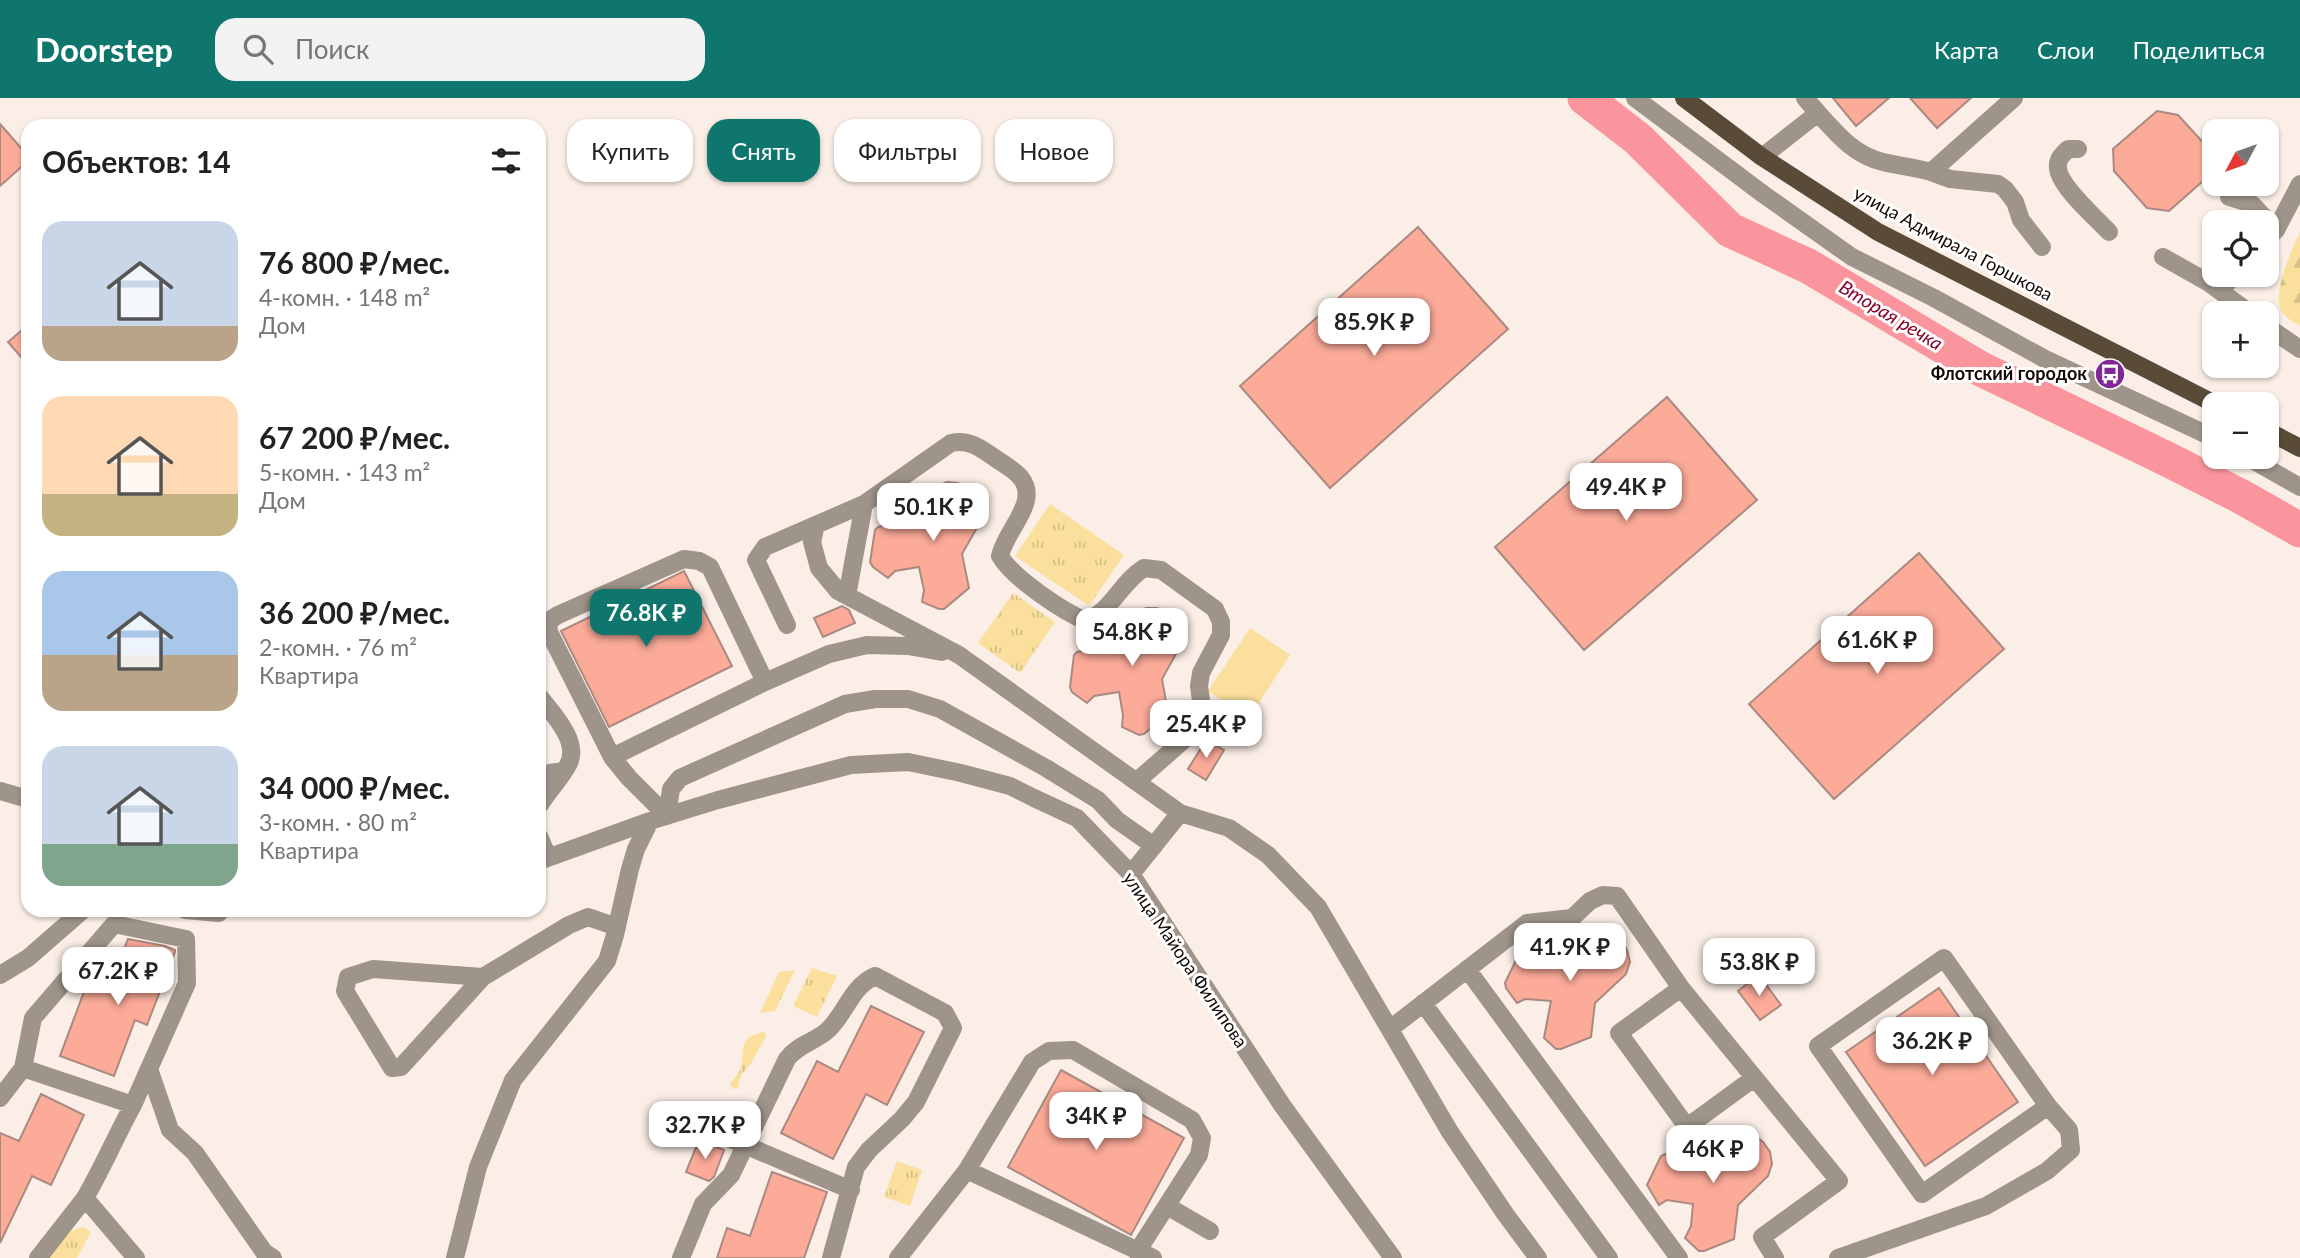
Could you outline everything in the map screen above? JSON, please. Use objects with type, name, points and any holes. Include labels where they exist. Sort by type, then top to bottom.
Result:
[{"type":"main road","name":"улица Адмирала Горшкова","points":[[1684,98],[1762,157],[1878,232],[2202,397]]},
{"type":"main road","points":[[2279,437],[2300,448]]},
{"type":"street","points":[[1635,98],[1852,257],[2045,359],[2202,432]]},
{"type":"street","points":[[1805,98],[1841,138],[1860,153],[1883,162],[1931,172],[1950,179],[1998,184],[2006,189],[2015,202],[2021,220],[2042,247]]},
{"type":"street","points":[[1931,172],[2014,98]]},
{"type":"street","points":[[1762,157],[1818,113]]},
{"type":"street","points":[[2078,149],[2068,149],[2060,157],[2058,166],[2062,181],[2109,232]]},
{"type":"street","points":[[2279,221],[2300,184]]},
{"type":"street","points":[[2230,197],[2252,204],[2256,210]]},
{"type":"street","points":[[2163,257],[2234,301]]},
{"type":"street","points":[[2220,291],[2224,287]]},
{"type":"street","points":[[2279,335],[2300,349]]},
{"type":"street","points":[[787,625],[756,560],[765,547],[864,504],[951,443],[973,443],[1020,476],[1027,489],[1027,502],[1003,542],[1000,556],[1008,569],[1072,615],[1086,621],[1100,616],[1131,576],[1144,568],[1161,570],[1215,609],[1221,622],[1222,635],[1201,673],[1200,721],[1194,731],[1137,782]]},
{"type":"street","points":[[2268,469],[2300,487]]},
{"type":"street","points":[[847,596],[864,504]]},
{"type":"street","points":[[816,525],[811,542],[818,568],[838,591],[959,655],[1180,813],[1229,828],[1268,855],[1318,907],[1450,1132],[1538,1258]]},
{"type":"street","points":[[659,818],[612,757],[548,630],[550,620],[684,559],[699,561],[710,567],[765,682]]},
{"type":"street","points":[[612,757],[765,682],[829,654],[867,645],[908,646],[959,655]]},
{"type":"street","points":[[454,1258],[478,1167],[513,1080],[607,961],[636,849],[659,818],[671,789],[680,778],[845,704],[874,699],[908,699],[940,709],[1046,768],[1098,800],[1117,820],[1154,846]]},
{"type":"street","points":[[546,706],[572,746],[570,762],[546,796]]},
{"type":"street","name":"улица Майора Филипова","points":[[546,858],[659,818],[851,765],[908,762],[1010,786],[1077,818],[1131,874],[1282,1105],[1393,1258]]},
{"type":"street","points":[[546,776],[564,771]]},
{"type":"street","points":[[0,791],[21,797]]},
{"type":"street","points":[[0,801],[21,804]]},
{"type":"street","points":[[1131,874],[1180,813]]},
{"type":"street","points":[[1390,1029],[1527,923],[1572,918],[1590,901],[1603,895],[1617,896],[1681,988],[1839,1181],[1762,1237],[1775,1258]]},
{"type":"street","points":[[0,975],[27,958],[75,917]]},
{"type":"street","points":[[483,976],[373,970],[348,977],[345,991],[392,1068],[401,1067],[483,976],[569,925],[589,917],[617,927]]},
{"type":"street","points":[[0,1098],[23,1068],[33,1018],[114,924],[186,939],[187,983],[133,1105],[104,1166],[85,1198],[38,1258]]},
{"type":"street","points":[[1838,1258],[1986,1206],[2047,1171],[2071,1150],[2069,1130],[2048,1106],[1944,958],[1818,1046],[1922,1194],[2048,1106]]},
{"type":"street","points":[[1467,970],[1679,1258]]},
{"type":"street","points":[[681,1258],[703,1204],[731,1175],[787,1059],[793,1051],[830,1028],[864,981],[875,976],[945,1013],[953,1028],[916,1102],[856,1167],[831,1258]]},
{"type":"street","points":[[1681,988],[1619,1033],[1687,1127],[1754,1078]]},
{"type":"street","points":[[1423,1003],[1609,1258]]},
{"type":"street","points":[[898,1258],[967,1170],[1032,1062],[1049,1051],[1073,1051],[1192,1119],[1202,1138],[1199,1156],[1167,1206],[1145,1255],[967,1170]]},
{"type":"street","points":[[23,1068],[133,1105]]},
{"type":"street","points":[[149,1069],[170,1130],[195,1153],[264,1252],[274,1258]]},
{"type":"street","points":[[707,1129],[851,1190]]},
{"type":"street","points":[[85,1198],[136,1258]]},
{"type":"street","points":[[1167,1206],[1210,1231]]},
{"type":"green space","points":[[2300,232],[2300,326],[2283,313],[2279,290]]},
{"type":"green space","points":[[1050,504],[1124,555],[1088,605],[1015,556]]},
{"type":"green space","points":[[1013,593],[1055,622],[1020,673],[978,643]]},
{"type":"green space","points":[[1250,628],[1290,655],[1249,718],[1208,691]]},
{"type":"green space","points":[[812,968],[837,976],[817,1017],[793,1006]]},
{"type":"green space","points":[[795,970],[775,1011],[760,1013],[779,972]]},
{"type":"green space","points":[[764,1032],[766,1036],[752,1062],[741,1075],[738,1088],[732,1089],[730,1084],[740,1070],[746,1041]]},
{"type":"green space","points":[[897,1161],[922,1170],[910,1206],[884,1197]]},
{"type":"green space","points":[[83,1227],[91,1232],[77,1258],[40,1258],[57,1235]]},
{"type":"building","points":[[1833,98],[1889,98],[1856,126]]},
{"type":"building","points":[[1910,98],[1971,98],[1937,128]]},
{"type":"building","points":[[2157,111],[2178,115],[2202,141],[2202,182],[2169,211],[2147,208],[2114,171],[2113,149]]},
{"type":"building","points":[[0,124],[21,148],[21,167],[0,186]]},
{"type":"building","points":[[1418,227],[1508,329],[1330,488],[1240,386]]},
{"type":"building","points":[[21,331],[21,357],[8,342]]},
{"type":"building","points":[[1667,397],[1757,500],[1584,650],[1495,547]]},
{"type":"building","points":[[947,482],[958,483],[977,494],[983,505],[983,517],[962,554],[969,588],[944,609],[939,609],[922,602],[924,590],[919,567],[895,571],[888,578],[870,562],[875,530],[908,520],[918,513],[936,487]]},
{"type":"building","points":[[1919,553],[2004,649],[1834,799],[1749,704]]},
{"type":"building","points":[[684,571],[732,666],[609,727],[561,631]]},
{"type":"building","points":[[842,606],[849,610],[855,623],[823,637],[814,618]]},
{"type":"building","points":[[1157,608],[1176,619],[1182,630],[1182,643],[1162,679],[1168,713],[1144,734],[1139,735],[1122,727],[1119,692],[1094,696],[1087,703],[1072,692],[1070,687],[1074,655],[1108,645],[1117,638],[1136,612]]},
{"type":"building","points":[[1206,740],[1224,750],[1206,780],[1188,769]]},
{"type":"building","points":[[1602,930],[1621,940],[1627,950],[1630,962],[1626,974],[1595,1003],[1591,1037],[1556,1049],[1544,1038],[1551,1001],[1525,999],[1517,1003],[1505,983],[1519,954],[1554,954],[1565,950],[1591,931]]},
{"type":"building","points":[[128,939],[165,946],[175,952],[147,1025],[135,1020],[114,1076],[60,1056],[88,981],[109,989]]},
{"type":"building","points":[[1759,975],[1781,1005],[1760,1020],[1738,991]]},
{"type":"building","points":[[1939,988],[2018,1102],[1925,1166],[1846,1052]]},
{"type":"building","points":[[871,1006],[924,1032],[887,1105],[866,1094],[833,1159],[781,1133],[817,1061],[838,1072]]},
{"type":"building","points":[[1061,1070],[1184,1138],[1131,1235],[1008,1167]]},
{"type":"building","points":[[41,1094],[84,1115],[51,1185],[32,1176],[0,1243],[0,1133],[19,1141]]},
{"type":"building","points":[[1744,1132],[1763,1142],[1770,1152],[1772,1164],[1768,1176],[1738,1205],[1734,1239],[1699,1251],[1685,1238],[1691,1226],[1693,1204],[1667,1200],[1659,1205],[1647,1185],[1661,1156],[1697,1156],[1733,1133]]},
{"type":"building","points":[[699,1140],[724,1150],[714,1177],[709,1181],[686,1172]]},
{"type":"building","points":[[772,1172],[827,1192],[804,1258],[717,1258],[727,1228],[750,1236]]},
{"type":"waterway","name":"Вторая речка","points":[[1585,98],[1638,139],[1730,230],[1808,266],[1981,369],[2169,460],[2300,530]]},
{"type":"place","name":"Флотский городок","points":[[2110,374]]}]
